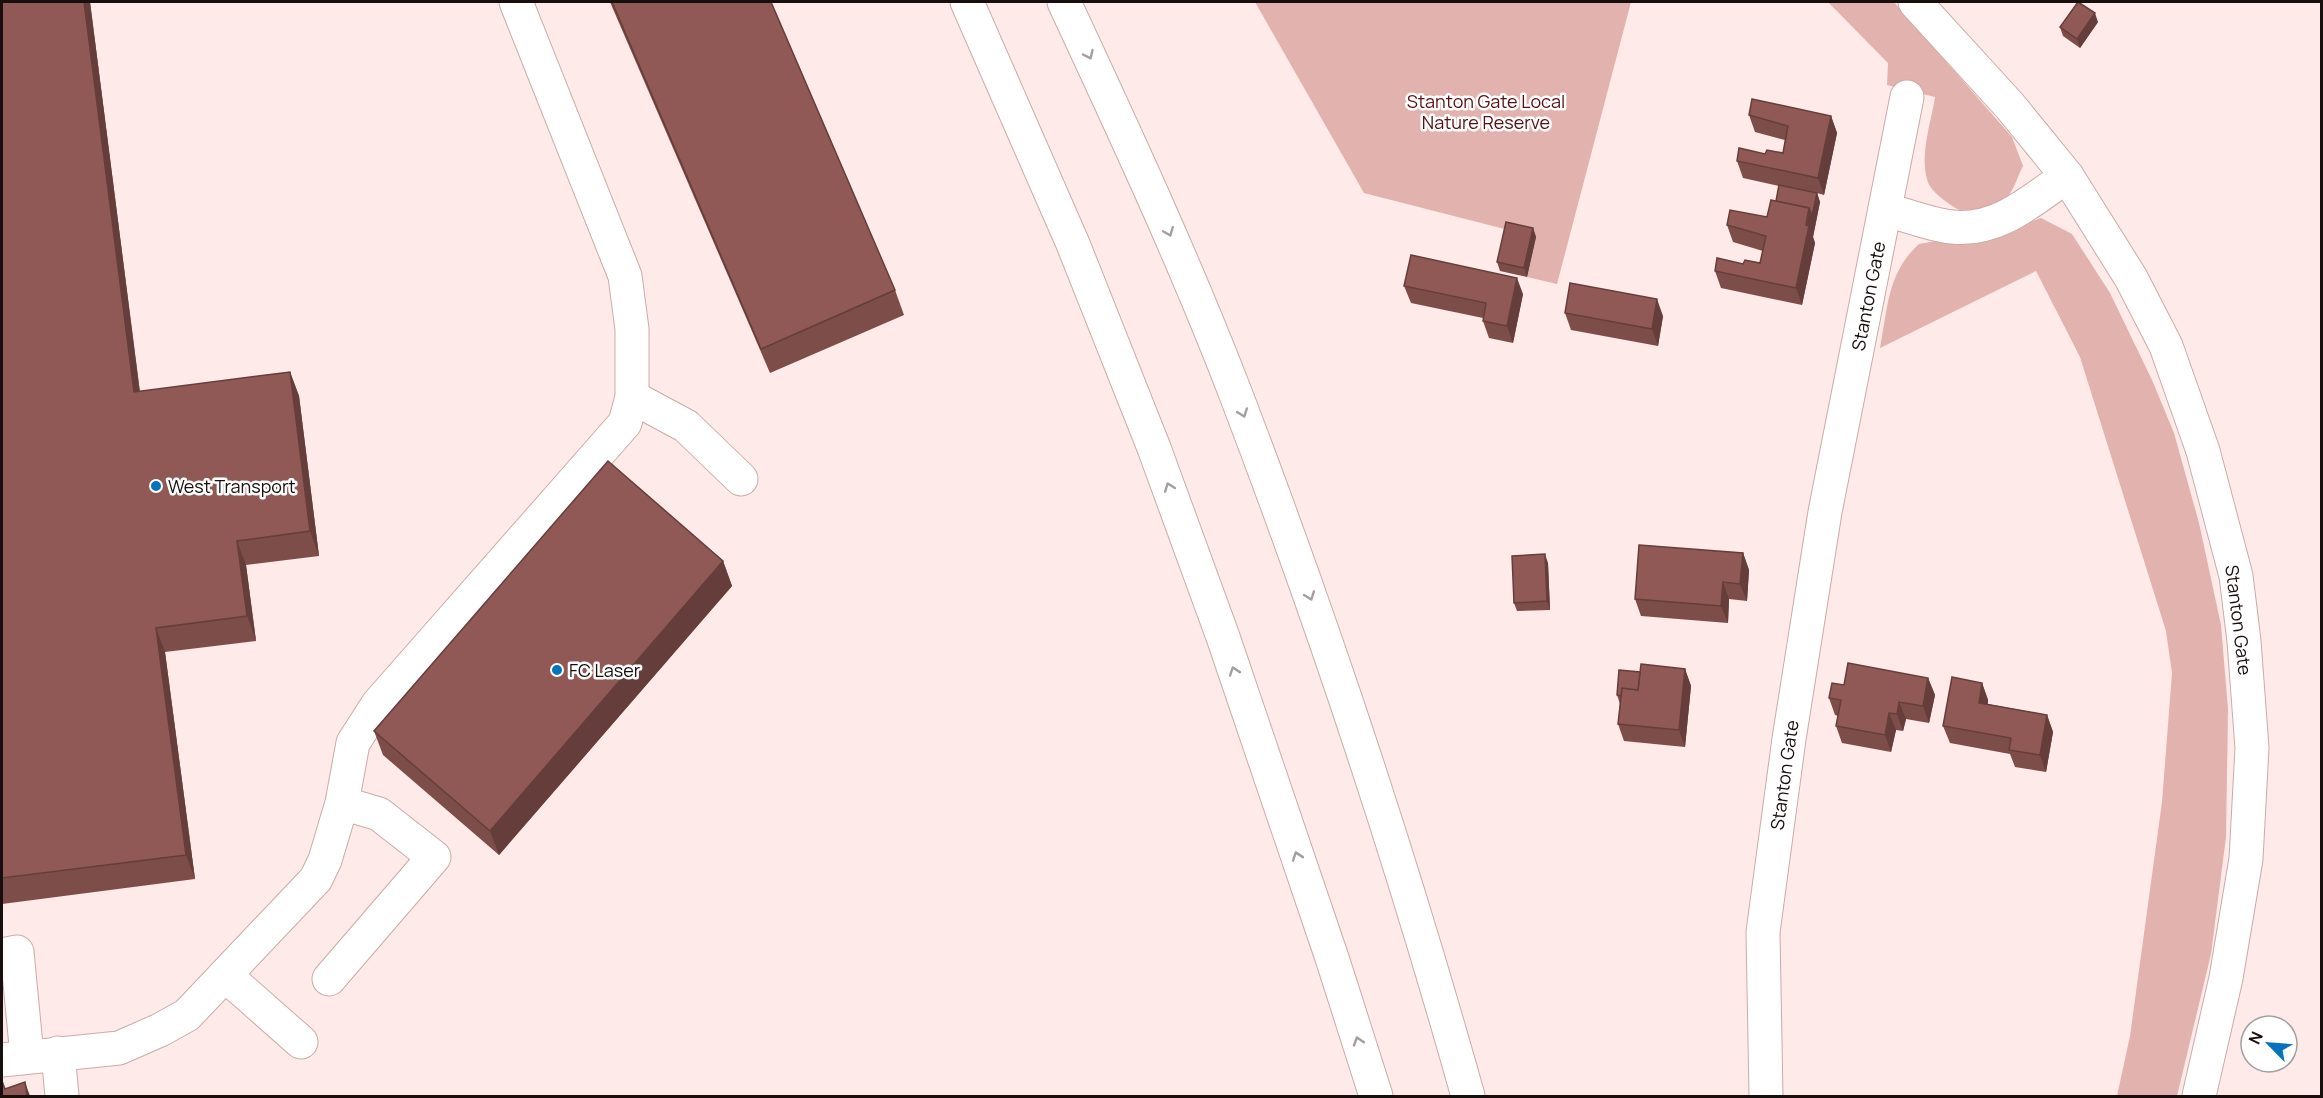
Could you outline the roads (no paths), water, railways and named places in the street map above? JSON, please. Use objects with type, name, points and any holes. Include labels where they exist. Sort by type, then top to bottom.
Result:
[{"type":"main road","points":[[29,1056],[120,1048],[187,1015],[316,879],[325,860],[342,803],[353,743],[378,704],[625,423],[632,397],[632,329],[625,276],[516,2]]},
{"type":"main road","points":[[967,2],[1073,244],[1154,448],[1230,659],[1333,961],[1376,1096]]},
{"type":"main road","points":[[1064,2],[1154,195],[1237,398],[1312,603],[1386,823],[1430,962],[1468,1096]]},
{"type":"main road","name":"Stanton Gate","points":[[1915,2],[2010,106],[2067,176],[2132,278],[2166,346],[2203,451],[2236,576],[2244,641],[2252,748],[2246,859],[2226,978],[2199,1096]]},
{"type":"main road","name":"Stanton Gate","points":[[1766,1096],[1763,932],[1788,739],[1825,512],[1907,97]]},
{"type":"main road","points":[[1885,209],[1952,227],[1989,225],[2015,212],[2067,176]]},
{"type":"main road","points":[[632,397],[686,426],[741,479]]},
{"type":"main road","points":[[329,979],[434,857],[379,814],[342,803]]},
{"type":"main road","points":[[2,955],[17,952],[29,1056],[62,1096]]},
{"type":"main road","points":[[225,975],[301,1042]]},
{"type":"place","name":"West Transport","points":[[156,486]]},
{"type":"place","name":"FC Laser","points":[[557,670]]},
{"type":"park label","name":"Stanton Gate Local Nature Reserve","points":[[1486,111]]}]
